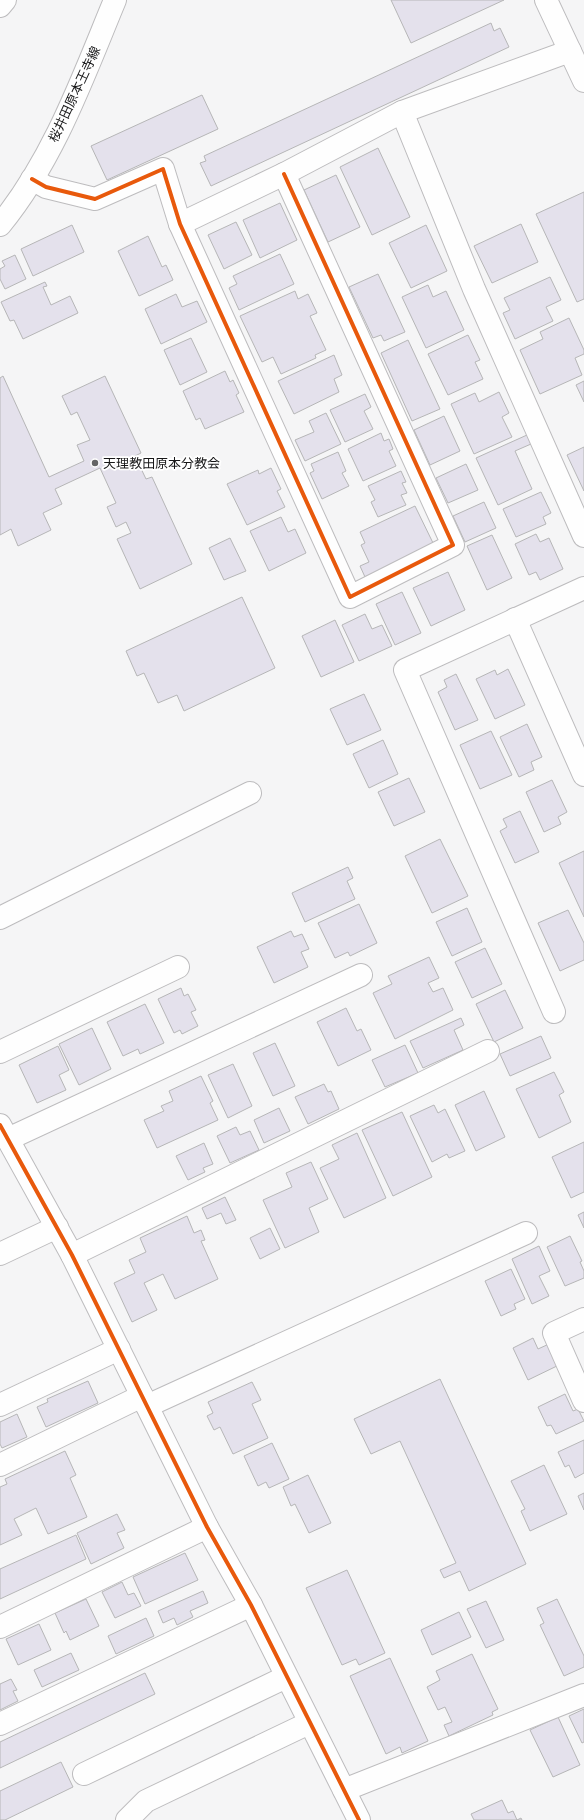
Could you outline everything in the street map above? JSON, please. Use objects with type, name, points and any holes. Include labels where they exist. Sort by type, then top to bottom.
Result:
[{"type":"street","points":[[0,6],[5,0]]},
{"type":"street","name":"桜井田原本王寺線","points":[[0,225],[32,179],[65,120],[115,0]]},
{"type":"street","points":[[546,0],[584,81]]},
{"type":"street","points":[[180,224],[284,174],[402,112],[570,51]]},
{"type":"street","points":[[402,112],[474,288],[584,536]]},
{"type":"street","points":[[32,179],[46,187],[95,199],[163,169],[180,224],[350,597],[453,545],[284,174]]},
{"type":"street","points":[[554,1012],[405,670],[584,588]]},
{"type":"street","points":[[516,619],[584,775]]},
{"type":"street","points":[[0,918],[250,793]]},
{"type":"street","points":[[0,1052],[178,968]]},
{"type":"street","points":[[359,1820],[251,1605],[207,1527],[72,1255],[4,1132],[361,975]]},
{"type":"street","points":[[72,1255],[488,1051]]},
{"type":"street","points":[[0,1254],[57,1227]]},
{"type":"street","points":[[0,1466],[526,1233]]},
{"type":"street","points":[[584,1319],[554,1333],[584,1401]]},
{"type":"street","points":[[0,1405],[119,1349]]},
{"type":"street","points":[[0,1627],[207,1527]]},
{"type":"street","points":[[0,1724],[251,1605]]},
{"type":"street","points":[[84,1774],[286,1677]]},
{"type":"street","points":[[344,1790],[584,1695]]},
{"type":"street","points":[[127,1820],[146,1801],[309,1722]]},
{"type":"building","points":[[391,0],[504,0],[411,43]]},
{"type":"building","points":[[491,23],[494,31],[500,28],[509,47],[211,186],[200,163],[206,161],[204,156]]},
{"type":"building","points":[[202,95],[218,129],[107,180],[91,146]]},
{"type":"building","points":[[378,148],[410,217],[372,235],[340,167]]},
{"type":"building","points":[[336,175],[360,227],[328,242],[304,190]]},
{"type":"building","points":[[584,192],[584,299],[577,302],[536,214]]},
{"type":"building","points":[[280,203],[297,240],[260,258],[243,220]]},
{"type":"building","points":[[236,222],[252,255],[224,269],[208,235]]},
{"type":"building","points":[[521,224],[538,262],[492,283],[474,246]]},
{"type":"building","points":[[72,225],[84,252],[33,276],[21,249]]},
{"type":"building","points":[[426,225],[447,271],[411,288],[389,243]]},
{"type":"building","points":[[148,236],[162,267],[166,265],[173,280],[139,296],[118,251]]},
{"type":"building","points":[[280,254],[294,284],[239,310],[229,288],[237,284],[233,276]]},
{"type":"building","points":[[15,255],[26,279],[5,289],[0,279],[0,269],[5,266],[2,261]]},
{"type":"building","points":[[378,274],[405,332],[384,341],[381,335],[373,338],[349,287]]},
{"type":"building","points":[[550,277],[561,300],[546,307],[553,321],[515,339],[503,313],[510,310],[504,298]]},
{"type":"building","points":[[45,282],[47,286],[43,287],[51,305],[70,296],[78,313],[23,339],[14,320],[10,321],[1,302]]},
{"type":"building","points":[[428,285],[433,297],[446,291],[464,330],[426,348],[402,297]]},
{"type":"building","points":[[295,291],[298,299],[308,294],[317,313],[310,316],[326,350],[315,355],[316,358],[281,374],[273,357],[262,362],[240,316]]},
{"type":"building","points":[[176,294],[182,307],[197,301],[207,322],[161,344],[145,309]]},
{"type":"building","points":[[569,318],[584,350],[584,354],[575,358],[582,375],[540,394],[520,350],[543,339],[540,332]]},
{"type":"building","points":[[468,335],[480,360],[475,362],[483,379],[448,395],[428,354]]},
{"type":"building","points":[[191,338],[207,372],[180,385],[164,350]]},
{"type":"building","points":[[408,340],[440,409],[412,421],[381,353]]},
{"type":"building","points":[[334,355],[342,375],[334,379],[339,392],[294,414],[278,381]]},
{"type":"building","points":[[225,371],[230,382],[233,380],[239,393],[236,395],[244,412],[205,429],[200,418],[196,420],[183,391]]},
{"type":"building","points":[[3,376],[49,477],[84,461],[77,445],[90,440],[77,412],[71,415],[62,396],[105,376],[141,453],[135,456],[146,479],[152,477],[192,564],[140,589],[117,539],[131,533],[126,522],[116,527],[107,507],[116,503],[100,468],[55,489],[62,504],[43,513],[51,530],[18,546],[11,529],[0,535],[0,378]]},
{"type":"building","points":[[584,381],[584,402],[576,385]]},
{"type":"building","points":[[499,392],[509,413],[502,417],[512,437],[474,454],[451,404],[475,393],[479,402]]},
{"type":"building","points":[[365,394],[371,407],[364,411],[373,429],[345,442],[330,410]]},
{"type":"building","points":[[326,413],[341,444],[305,461],[295,440],[314,432],[309,421]]},
{"type":"building","points":[[444,416],[460,451],[430,465],[414,430]]},
{"type":"building","points":[[381,433],[384,441],[389,439],[393,449],[389,451],[396,466],[363,481],[348,449]]},
{"type":"building","points":[[527,435],[531,444],[515,451],[532,489],[498,505],[476,458]]},
{"type":"building","points":[[584,447],[584,491],[567,455]]},
{"type":"building","points":[[338,452],[346,471],[342,473],[349,486],[322,499],[310,473],[314,471],[311,464]]},
{"type":"building","points":[[466,464],[478,490],[448,503],[436,478]]},
{"type":"building","points":[[271,468],[281,489],[277,491],[285,507],[247,525],[227,484],[258,470],[259,474]]},
{"type":"building","points":[[401,471],[406,482],[402,483],[407,493],[401,495],[406,505],[378,517],[371,502],[375,500],[368,486]]},
{"type":"building","points":[[541,492],[551,513],[543,517],[546,524],[516,537],[503,509]]},
{"type":"building","points":[[484,502],[496,528],[465,542],[453,516]]},
{"type":"building","points":[[415,506],[434,545],[365,577],[360,566],[369,562],[361,545],[365,543],[360,532]]},
{"type":"building","points":[[281,517],[288,532],[295,529],[306,553],[269,571],[250,531]]},
{"type":"building","points":[[536,534],[540,542],[549,538],[563,569],[540,580],[536,572],[529,575],[515,544]]},
{"type":"building","points":[[492,535],[512,578],[487,590],[467,546]]},
{"type":"building","points":[[230,538],[246,571],[224,580],[209,548]]},
{"type":"building","points":[[448,572],[465,610],[431,626],[413,588]]},
{"type":"building","points":[[402,592],[421,633],[395,645],[376,604]]},
{"type":"building","points":[[242,597],[275,668],[184,711],[177,695],[158,703],[144,673],[137,676],[126,651]]},
{"type":"building","points":[[365,614],[372,629],[382,625],[392,646],[359,661],[342,625]]},
{"type":"building","points":[[335,620],[354,662],[321,677],[302,636]]},
{"type":"building","points":[[508,669],[525,705],[495,719],[476,679],[495,670],[497,675]]},
{"type":"building","points":[[456,674],[478,720],[455,730],[438,692],[447,687],[444,680]]},
{"type":"building","points":[[364,694],[381,730],[347,745],[330,709]]},
{"type":"building","points":[[527,724],[542,757],[531,762],[534,770],[519,777],[500,737]]},
{"type":"building","points":[[491,731],[512,775],[480,789],[460,745]]},
{"type":"building","points":[[383,740],[398,774],[369,788],[353,754]]},
{"type":"building","points":[[409,778],[425,812],[394,826],[378,792]]},
{"type":"building","points":[[552,780],[567,812],[558,817],[561,824],[544,832],[526,792]]},
{"type":"building","points":[[520,811],[539,852],[515,863],[500,831],[507,827],[503,819]]},
{"type":"building","points":[[440,839],[468,896],[432,913],[405,856]]},
{"type":"building","points":[[584,851],[584,917],[559,863]]},
{"type":"building","points":[[348,867],[353,878],[347,881],[355,899],[305,922],[292,893]]},
{"type":"building","points":[[359,904],[377,943],[350,956],[348,952],[335,958],[318,923]]},
{"type":"building","points":[[467,908],[482,942],[452,956],[436,922]]},
{"type":"building","points":[[568,910],[584,943],[584,960],[560,971],[538,923]]},
{"type":"building","points":[[291,931],[294,937],[302,934],[309,949],[301,952],[308,967],[274,983],[257,947]]},
{"type":"building","points":[[485,948],[502,984],[472,998],[455,962]]},
{"type":"building","points":[[429,957],[439,978],[428,983],[433,992],[443,988],[453,1010],[395,1039],[373,993],[392,984],[388,976]]},
{"type":"building","points":[[181,988],[184,996],[188,994],[196,1010],[191,1012],[198,1026],[182,1034],[180,1030],[174,1033],[158,999]]},
{"type":"building","points":[[505,990],[523,1028],[494,1042],[476,1004]]},
{"type":"building","points":[[145,1004],[164,1043],[140,1054],[138,1049],[123,1056],[107,1022]]},
{"type":"building","points":[[346,1008],[357,1031],[361,1029],[371,1050],[338,1066],[317,1022]]},
{"type":"building","points":[[461,1018],[464,1025],[454,1030],[463,1050],[423,1068],[410,1041]]},
{"type":"building","points":[[92,1028],[111,1069],[79,1085],[59,1044]]},
{"type":"building","points":[[541,1036],[551,1058],[510,1076],[500,1054]]},
{"type":"building","points":[[275,1043],[295,1086],[273,1096],[253,1053]]},
{"type":"building","points":[[405,1045],[418,1073],[385,1087],[372,1060]]},
{"type":"building","points":[[58,1046],[69,1070],[59,1075],[66,1090],[37,1103],[19,1065]]},
{"type":"building","points":[[233,1064],[252,1106],[228,1118],[208,1075]]},
{"type":"building","points":[[554,1072],[564,1092],[559,1095],[571,1122],[539,1138],[516,1089]]},
{"type":"building","points":[[201,1076],[213,1101],[210,1103],[218,1120],[157,1148],[144,1120],[164,1111],[161,1106],[173,1101],[169,1091]]},
{"type":"building","points":[[324,1084],[328,1092],[331,1091],[339,1109],[308,1124],[295,1097]]},
{"type":"building","points":[[484,1091],[505,1137],[476,1151],[455,1105]]},
{"type":"building","points":[[434,1105],[438,1113],[445,1109],[465,1151],[449,1158],[447,1154],[432,1162],[410,1116]]},
{"type":"building","points":[[279,1108],[290,1131],[264,1143],[254,1120]]},
{"type":"building","points":[[402,1112],[432,1177],[393,1196],[362,1130]]},
{"type":"building","points":[[236,1127],[240,1135],[250,1131],[259,1150],[230,1163],[217,1136]]},
{"type":"building","points":[[357,1133],[386,1198],[344,1218],[320,1168],[339,1159],[332,1145]]},
{"type":"building","points":[[584,1142],[584,1192],[571,1198],[552,1157]]},
{"type":"building","points":[[204,1143],[213,1164],[203,1168],[205,1172],[188,1180],[176,1156]]},
{"type":"building","points":[[311,1162],[328,1199],[309,1208],[319,1232],[285,1248],[263,1200],[292,1187],[286,1173]]},
{"type":"building","points":[[225,1197],[236,1220],[226,1224],[221,1213],[207,1219],[202,1208]]},
{"type":"building","points":[[584,1212],[584,1228],[578,1215]]},
{"type":"building","points":[[187,1216],[194,1233],[201,1230],[205,1240],[201,1241],[218,1279],[175,1299],[163,1274],[144,1283],[157,1310],[132,1322],[114,1283],[135,1273],[129,1260],[146,1252],[140,1238]]},
{"type":"building","points":[[270,1228],[280,1249],[260,1259],[250,1238]]},
{"type":"building","points":[[570,1236],[582,1261],[580,1262],[584,1271],[584,1278],[565,1286],[547,1247]]},
{"type":"building","points":[[539,1246],[550,1271],[539,1276],[549,1296],[532,1304],[512,1259]]},
{"type":"building","points":[[511,1269],[525,1299],[514,1304],[516,1309],[501,1316],[485,1281]]},
{"type":"building","points":[[533,1338],[538,1349],[549,1344],[559,1365],[528,1380],[513,1348]]},
{"type":"building","points":[[440,1379],[526,1564],[469,1591],[460,1571],[444,1578],[440,1570],[456,1563],[400,1441],[371,1454],[354,1419]]},
{"type":"building","points":[[88,1381],[98,1403],[46,1427],[37,1407],[48,1402],[47,1399]]},
{"type":"building","points":[[252,1382],[261,1400],[252,1404],[268,1438],[233,1454],[220,1427],[214,1430],[207,1416],[213,1413],[208,1402]]},
{"type":"building","points":[[565,1394],[573,1411],[578,1409],[584,1421],[556,1434],[551,1425],[547,1426],[538,1407]]},
{"type":"building","points":[[17,1414],[27,1437],[2,1448],[0,1444],[0,1422]]},
{"type":"building","points":[[584,1440],[584,1473],[575,1478],[569,1465],[565,1467],[558,1452]]},
{"type":"building","points":[[272,1443],[289,1479],[269,1488],[266,1482],[258,1486],[244,1456]]},
{"type":"building","points":[[65,1451],[76,1475],[70,1478],[87,1517],[48,1534],[36,1508],[14,1519],[22,1535],[0,1545],[0,1487],[7,1484],[5,1479]]},
{"type":"building","points":[[544,1465],[567,1514],[530,1531],[521,1511],[525,1509],[511,1481]]},
{"type":"building","points":[[308,1475],[331,1523],[309,1533],[295,1504],[291,1506],[283,1487]]},
{"type":"building","points":[[584,1493],[584,1510],[578,1496]]},
{"type":"building","points":[[117,1514],[125,1530],[117,1533],[124,1548],[91,1564],[77,1533]]},
{"type":"building","points":[[76,1535],[86,1559],[0,1599],[0,1569]]},
{"type":"building","points":[[185,1553],[198,1580],[145,1604],[133,1577]]},
{"type":"building","points":[[347,1570],[385,1653],[359,1665],[356,1659],[342,1665],[306,1588]]},
{"type":"building","points":[[122,1582],[128,1595],[134,1593],[141,1606],[115,1618],[102,1592]]},
{"type":"building","points":[[203,1591],[208,1603],[190,1611],[193,1617],[177,1625],[174,1618],[163,1623],[158,1611]]},
{"type":"building","points":[[86,1599],[99,1626],[70,1640],[66,1631],[64,1633],[55,1613]]},
{"type":"building","points":[[557,1599],[584,1656],[584,1667],[564,1676],[540,1625],[544,1623],[537,1608]]},
{"type":"building","points":[[486,1601],[504,1640],[486,1648],[467,1609]]},
{"type":"building","points":[[459,1612],[471,1637],[432,1655],[421,1630]]},
{"type":"building","points":[[146,1618],[154,1636],[116,1654],[108,1636]]},
{"type":"building","points":[[39,1624],[51,1650],[18,1665],[6,1639]]},
{"type":"building","points":[[71,1653],[79,1670],[42,1687],[34,1670]]},
{"type":"building","points":[[472,1654],[498,1709],[492,1712],[493,1715],[449,1736],[444,1725],[452,1722],[445,1707],[438,1710],[427,1687],[440,1680],[436,1671]]},
{"type":"building","points":[[390,1658],[428,1741],[402,1753],[400,1747],[386,1754],[350,1676]]},
{"type":"building","points":[[145,1673],[155,1694],[0,1768],[0,1742]]},
{"type":"building","points":[[11,1679],[17,1690],[13,1691],[18,1701],[0,1710],[0,1684]]},
{"type":"building","points":[[584,1709],[584,1742],[582,1743],[569,1716]]},
{"type":"building","points":[[558,1717],[580,1765],[553,1777],[530,1730]]},
{"type":"building","points":[[61,1762],[73,1787],[5,1820],[0,1820],[0,1791]]},
{"type":"building","points":[[502,1800],[508,1813],[513,1811],[517,1820],[474,1820],[471,1814]]},
{"type":"cycle path","points":[[32,179],[46,187],[95,199],[163,169],[180,224],[350,597],[453,545],[284,174]]},
{"type":"cycle path","points":[[0,1125],[72,1255],[207,1527],[251,1605],[359,1820]]},
{"type":"place","name":"天理教田原本分教会","points":[[95,463]]}]
